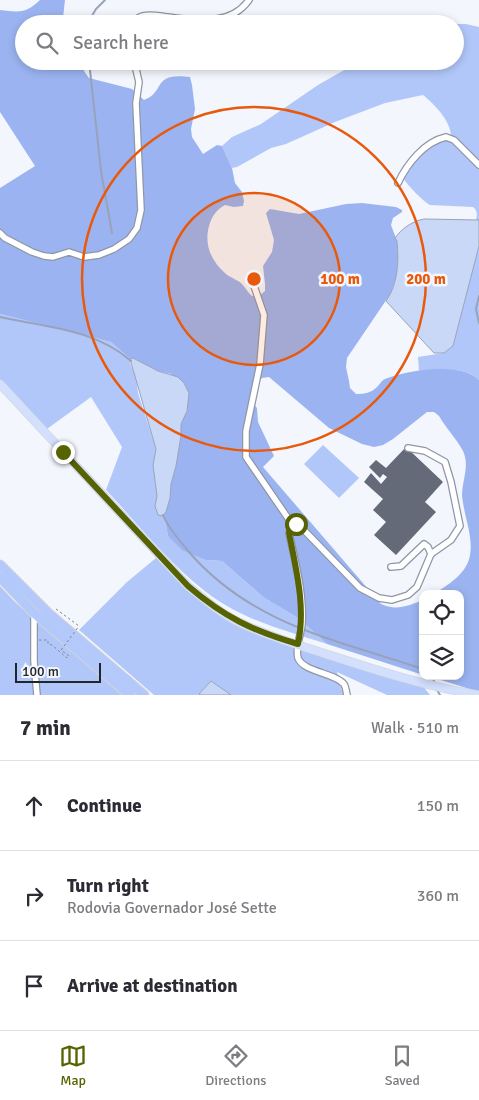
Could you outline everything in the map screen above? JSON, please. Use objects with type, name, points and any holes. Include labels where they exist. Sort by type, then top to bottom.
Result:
[{"type":"highway","points":[[0,565],[48,613],[144,695]]},
{"type":"highway","points":[[0,577],[34,613],[130,695]]},
{"type":"main road","points":[[0,384],[188,586],[230,618],[308,648],[426,684],[457,692],[479,695]]},
{"type":"street","points":[[232,15],[244,8],[249,0]]},
{"type":"street","points":[[0,233],[12,242],[32,252],[53,257],[69,252],[84,257],[99,255],[114,250],[129,239],[137,228],[141,210],[136,103],[139,82],[136,70]]},
{"type":"street","points":[[398,183],[404,170],[416,157],[434,141],[446,136],[454,140],[479,165]]},
{"type":"street","points":[[254,286],[264,314],[260,364],[246,431],[246,457],[292,524],[299,525],[360,588],[379,598],[392,600],[402,598],[417,587],[431,554],[450,540],[460,526],[445,462],[425,451],[408,448]]},
{"type":"street","points":[[292,524],[289,533],[299,581],[301,630],[298,656],[300,662],[306,666],[342,682],[346,688],[347,695]]},
{"type":"street","points":[[391,567],[401,566],[424,544],[428,547],[431,554]]},
{"type":"street","points":[[34,613],[34,661],[38,695]]},
{"type":"path","points":[[34,639],[48,640],[48,644],[68,658],[69,656],[61,650],[79,626]]},
{"type":"shaded area","points":[[40,0],[65,0],[63,15],[15,15],[15,70],[84,70],[89,78],[132,89],[144,100],[151,97],[164,80],[169,77],[190,77],[195,109],[191,129],[192,137],[203,154],[217,145],[222,146],[232,168],[235,183],[242,192],[244,201],[243,206],[225,205],[215,214],[209,226],[208,246],[216,264],[240,283],[252,296],[259,296],[265,291],[263,266],[272,252],[274,240],[266,213],[270,209],[299,214],[346,204],[362,203],[396,207],[402,210],[393,218],[391,225],[397,241],[398,256],[397,274],[391,293],[347,358],[346,367],[350,388],[356,394],[370,392],[385,379],[420,370],[447,369],[459,371],[470,374],[479,380],[479,692],[441,680],[464,680],[464,590],[440,590],[462,573],[470,557],[471,547],[462,496],[466,468],[465,457],[457,442],[439,416],[434,412],[427,412],[393,439],[383,445],[374,447],[362,444],[329,428],[269,377],[262,378],[257,383],[250,396],[250,400],[257,408],[258,422],[274,456],[263,467],[381,604],[397,607],[419,602],[419,674],[327,644],[298,618],[263,597],[222,561],[206,560],[182,550],[168,536],[164,515],[170,498],[181,436],[181,424],[187,411],[189,393],[171,374],[158,371],[133,358],[130,359],[111,342],[0,314],[0,188],[35,166],[0,112],[0,10],[22,11],[30,8]]},
{"type":"shaded area","points":[[464,24],[479,27],[479,220],[476,220],[477,215],[473,207],[430,205],[404,179],[414,162],[436,141],[451,136],[445,119],[437,108],[423,95],[385,103],[335,122],[286,144],[271,148],[232,168],[222,146],[232,137],[261,124],[318,85],[344,70],[464,70]]},
{"type":"shaded area","points":[[424,219],[479,220],[479,246],[453,346],[444,353],[434,353],[386,301],[393,287],[398,265],[398,249],[395,238],[408,226]]},
{"type":"shaded area","points":[[479,246],[479,380],[459,370],[419,371],[418,357],[444,353],[453,346]]},
{"type":"shaded area","points":[[0,314],[111,342],[130,359],[138,393],[156,449],[153,465],[157,496],[155,506],[158,515],[164,515],[168,536],[206,560],[222,561],[263,597],[298,618],[327,644],[263,623],[227,606],[210,595],[178,568],[106,490],[122,447],[91,397],[47,429],[0,380]]},
{"type":"shaded area","points":[[133,358],[158,371],[178,377],[184,383],[189,393],[187,411],[181,424],[181,436],[170,498],[166,512],[162,516],[158,515],[155,506],[157,496],[153,465],[156,449],[130,359]]},
{"type":"shaded area","points":[[323,445],[359,478],[339,498],[304,464]]},
{"type":"shaded area","points":[[156,558],[198,599],[229,621],[423,686],[430,695],[387,695],[337,672],[343,695],[231,695],[211,681],[199,694],[201,695],[154,695],[79,630],[127,582]]},
{"type":"shaded area","points":[[0,586],[15,602],[122,695],[0,695]]},
{"type":"shaded area","points":[[211,681],[231,695],[199,694]]},
{"type":"building","points":[[406,447],[443,482],[425,502],[436,512],[396,555],[374,535],[386,522],[373,510],[383,499],[364,482],[371,473],[381,484],[387,477],[383,474],[380,478],[369,467],[376,460],[386,468]]},
{"type":"waterway","points":[[92,15],[105,0]]},
{"type":"waterway","points":[[90,70],[101,171],[112,233]]},
{"type":"waterway","points":[[479,296],[476,309],[479,323]]},
{"type":"waterway","points":[[0,317],[86,336],[117,350],[131,361]]},
{"type":"waterway","points":[[163,515],[171,530],[189,552],[214,577],[240,597],[297,627],[419,668]]},
{"type":"waterway","points":[[434,680],[435,684]]},
{"type":"waterway","points":[[437,690],[440,695]]},
{"type":"route","points":[[63,452],[188,586],[208,603],[230,618],[247,626],[279,639],[298,644],[302,624],[299,581],[289,533],[292,524],[296,524]]}]
